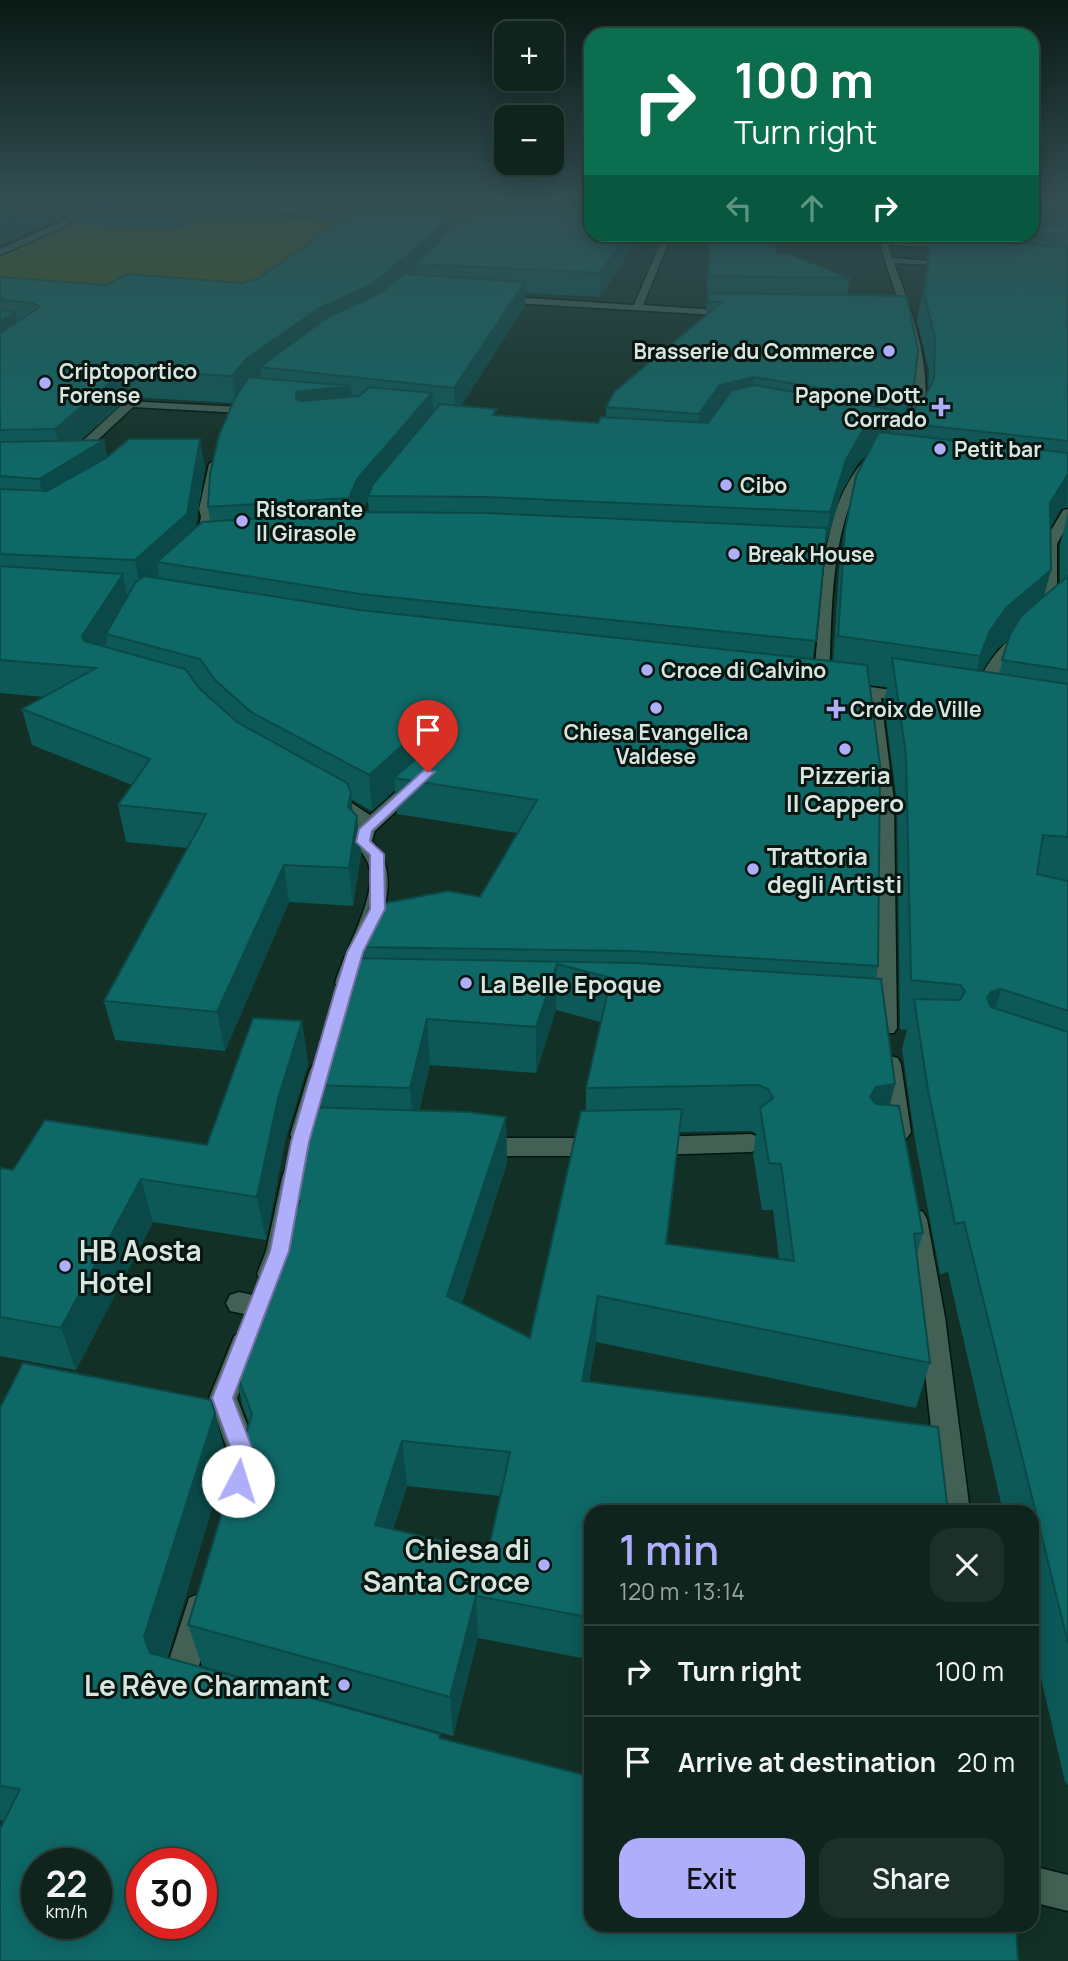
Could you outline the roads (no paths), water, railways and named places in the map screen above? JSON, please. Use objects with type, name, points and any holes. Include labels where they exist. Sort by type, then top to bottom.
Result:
[{"type":"street","points":[[636,308],[643,292]]},
{"type":"street","points":[[896,292],[916,363],[918,418],[899,437]]},
{"type":"street","points":[[482,298],[744,314]]},
{"type":"street","points":[[90,464],[61,464],[130,403],[244,409]]},
{"type":"street","points":[[887,450],[874,463],[846,503],[831,554],[815,685],[925,701]]},
{"type":"street","points":[[203,550],[208,517],[205,509],[213,458]]},
{"type":"street","points":[[979,709],[983,687],[1007,646],[1050,615],[1050,544],[1068,513]]},
{"type":"street","points":[[779,551],[831,554]]},
{"type":"street","points":[[872,692],[885,801],[878,1014],[894,1038],[901,1146],[874,1142]]},
{"type":"street","points":[[366,829],[434,768]]},
{"type":"street","points":[[309,786],[361,815],[366,829],[363,842],[377,854],[377,909],[355,952],[341,1000],[370,995]]},
{"type":"street","points":[[233,1497],[245,1458],[223,1398],[249,1304],[279,1251],[312,1143],[325,1056]]},
{"type":"street","points":[[454,1147],[751,1143]]},
{"type":"street","points":[[909,1194],[932,1317],[955,1505]]},
{"type":"street","points":[[206,1588],[179,1679],[219,1690]]},
{"type":"street","points":[[1039,1886],[1068,1893]]},
{"type":"place","name":"Brasserie du Commerce","points":[[889,351]]},
{"type":"place","name":"Criptoportico Forense","points":[[45,383]]},
{"type":"place","name":"Papone Dott. Corrado","points":[[941,407]]},
{"type":"place","name":"Petit bar","points":[[940,449]]},
{"type":"place","name":"Cibo","points":[[726,485]]},
{"type":"place","name":"Ristorante Il Girasole","points":[[242,521]]},
{"type":"place","name":"Break House","points":[[734,554]]},
{"type":"place","name":"Croce di Calvino","points":[[647,670]]},
{"type":"place","name":"Chiesa Evangelica Valdese","points":[[656,708]]},
{"type":"place","name":"Croix de Ville","points":[[836,709]]},
{"type":"place","name":"Pizzeria Il Cappero","points":[[845,749]]},
{"type":"place","name":"Trattoria degli Artisti","points":[[753,869]]},
{"type":"place","name":"La Belle Epoque","points":[[466,983]]},
{"type":"place","name":"HB Aosta Hotel","points":[[65,1266]]},
{"type":"place","name":"Chiesa di Santa Croce","points":[[544,1565]]},
{"type":"place","name":"Le Rêve Charmant","points":[[344,1685]]}]
